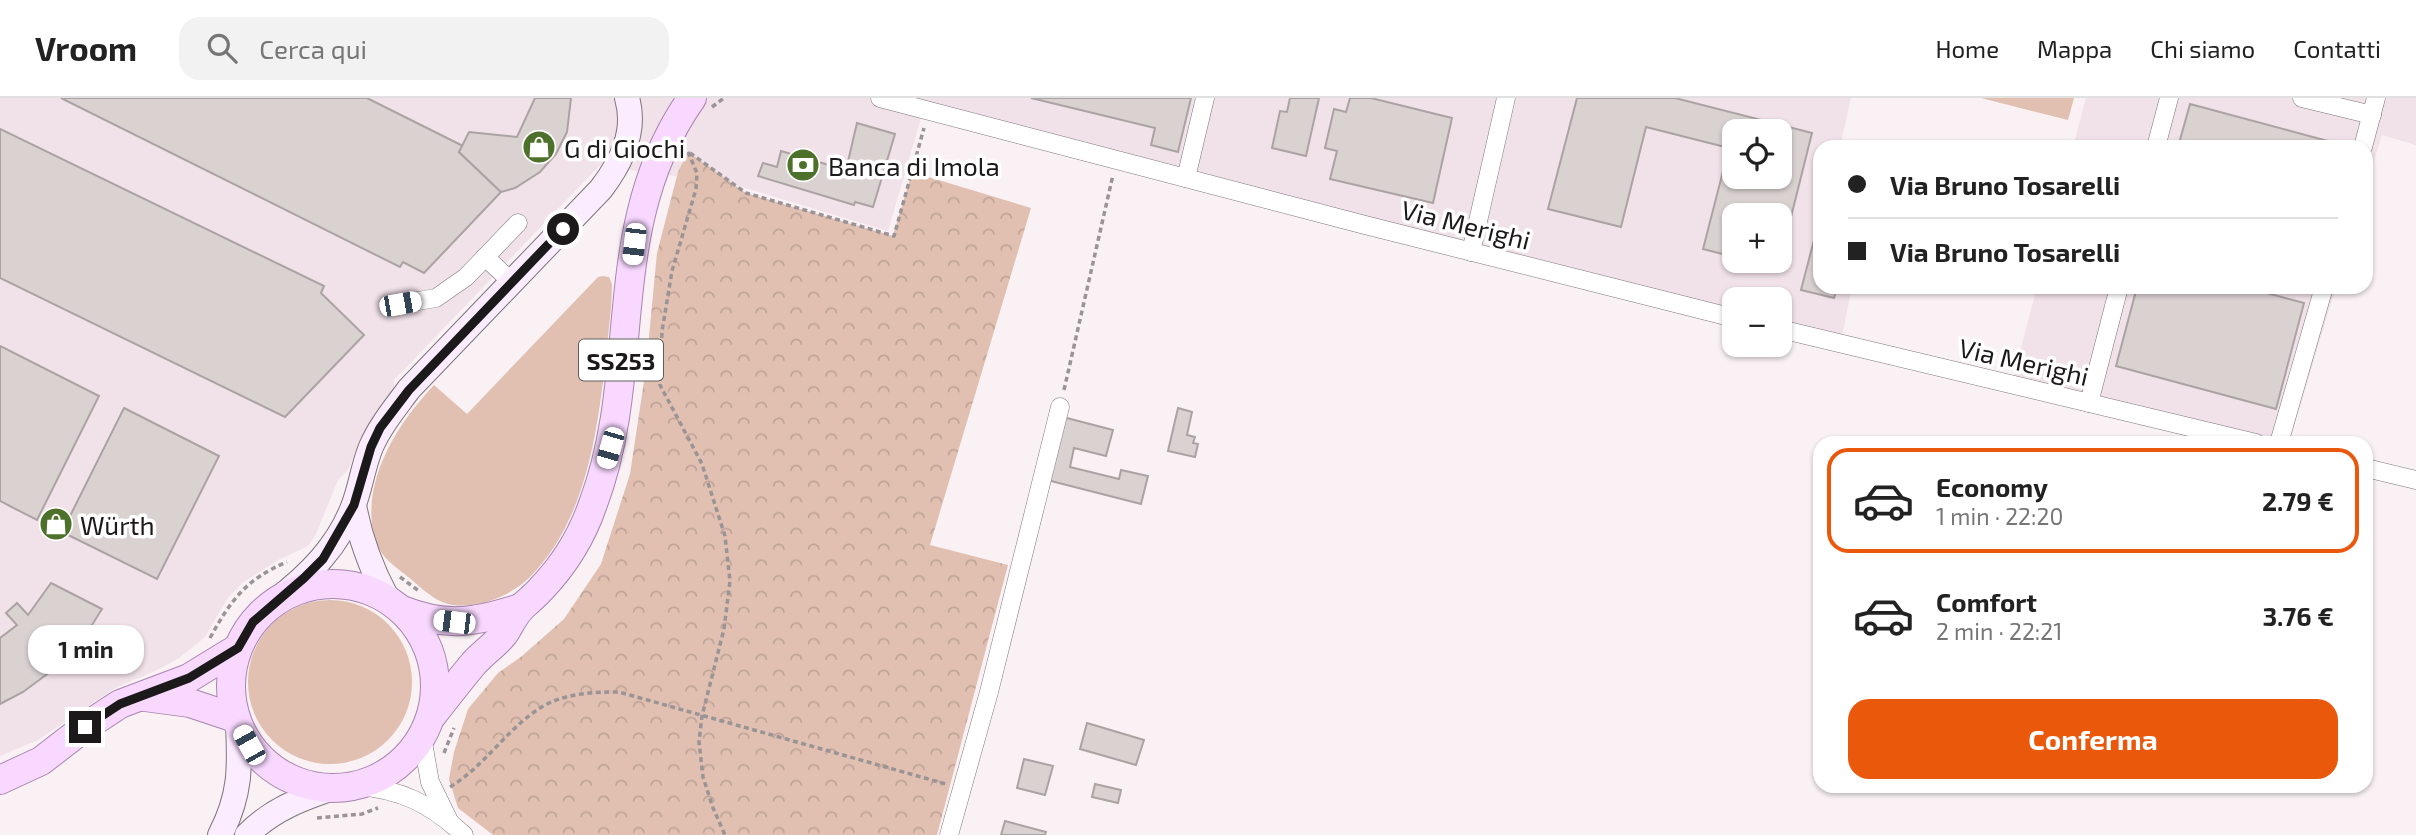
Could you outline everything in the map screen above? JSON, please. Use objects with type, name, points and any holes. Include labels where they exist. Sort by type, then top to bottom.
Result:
[{"type":"main road","points":[[220,835],[237,793],[240,763],[237,721],[231,694],[232,671],[238,648],[253,622],[323,559],[354,505],[371,447],[380,428],[409,390],[617,169],[629,135],[629,106],[626,98]]},
{"type":"main road","name":"SS253","points":[[345,787],[383,776],[405,759],[475,661],[503,634],[520,608],[557,571],[573,547],[594,504],[610,448],[629,276],[643,203],[664,144],[692,98]]},
{"type":"main road","points":[[354,505],[368,560],[401,593],[420,617],[466,622],[520,608]]},
{"type":"main road","points":[[274,602],[295,591],[318,584],[342,584],[401,593]]},
{"type":"main road","points":[[401,593],[433,659],[435,698],[427,727]]},
{"type":"main road","points":[[0,780],[41,761],[103,714],[189,678],[238,648]]},
{"type":"main road","points":[[139,697],[190,703],[237,721],[249,745],[266,763],[286,777],[309,785],[345,787]]},
{"type":"main road","points":[[247,835],[269,816],[285,807],[345,787]]},
{"type":"street","name":"Via Merighi","points":[[880,98],[1471,252],[1722,314]]},
{"type":"street","points":[[1186,178],[1205,98]]},
{"type":"street","points":[[1471,252],[1506,98]]},
{"type":"street","points":[[2158,140],[2169,98]]},
{"type":"street","points":[[2302,98],[2374,106],[2365,140]]},
{"type":"street","points":[[400,304],[436,298],[467,277],[518,223]]},
{"type":"street","points":[[485,257],[512,282]]},
{"type":"street","points":[[2089,403],[2117,294]]},
{"type":"street","points":[[2281,436],[2322,294]]},
{"type":"street","name":"Via Merighi","points":[[1792,332],[2227,436]]},
{"type":"street","points":[[949,835],[1060,407]]},
{"type":"street","points":[[2373,470],[2416,480]]},
{"type":"street","points":[[427,727],[430,782],[449,821]]},
{"type":"street","points":[[345,787],[400,792],[449,821],[464,835]]},
{"type":"path","points":[[683,148],[746,193],[894,236],[924,128],[922,108]]},
{"type":"path","points":[[688,152],[697,173],[696,189],[672,271],[662,331],[660,385],[702,464],[725,536],[730,581],[724,629],[702,716],[699,742],[704,777],[725,835]]},
{"type":"path","points":[[1060,407],[1116,160]]},
{"type":"path","points":[[209,640],[231,601],[246,584],[289,561]]},
{"type":"path","points":[[446,790],[467,777],[532,714],[551,702],[587,692],[619,692],[962,789]]},
{"type":"path","points":[[307,821],[362,814],[382,807]]},
{"type":"shaded area","points":[[0,98],[1851,98],[1842,140],[1813,140],[1813,294],[1851,294],[1841,341],[1792,329],[1792,287],[1722,287],[1722,312],[921,118],[888,231],[729,183],[599,166],[394,380],[394,390],[362,438],[348,470],[338,480],[316,534],[308,546],[278,560],[242,583],[227,599],[205,637],[179,658],[115,688],[38,740],[0,756]]},
{"type":"shaded area","points":[[2086,98],[2416,98],[2416,145],[2382,135],[2373,164],[2373,140],[2075,140]]},
{"type":"shaded area","points":[[2035,294],[2334,294],[2291,436],[2241,436],[2011,386]]},
{"type":"green space","points":[[1981,98],[2074,98],[2068,120]]},
{"type":"green space","points":[[688,152],[746,193],[893,236],[912,172],[1031,208],[930,545],[1008,565],[937,835],[493,835],[458,808],[449,779],[454,752],[468,709],[498,673],[564,619],[601,564],[630,474],[646,368],[657,253],[678,172]]},
{"type":"green space","points":[[598,277],[609,277],[612,293],[598,416],[586,475],[564,530],[529,578],[509,592],[472,605],[447,604],[436,599],[391,563],[376,543],[371,515],[373,494],[386,454],[408,417],[434,385],[467,414]]},
{"type":"green space","points":[[330,600],[361,606],[388,624],[406,651],[412,682],[406,713],[388,740],[361,758],[330,764],[299,758],[272,740],[254,713],[248,682],[254,651],[272,624],[299,606]]},
{"type":"building","points":[[61,98],[367,98],[463,146],[459,152],[501,192],[424,273],[403,262],[400,267]]},
{"type":"building","points":[[535,98],[571,98],[567,132],[556,154],[540,172],[515,188],[501,192],[459,152],[469,132],[517,137]]},
{"type":"building","points":[[1031,98],[1191,98],[1178,152],[1151,145],[1155,128]]},
{"type":"building","points":[[1290,98],[1319,98],[1306,156],[1272,148],[1280,111],[1287,112]]},
{"type":"building","points":[[1350,98],[1371,98],[1452,118],[1433,203],[1330,179],[1337,151],[1325,148],[1334,109],[1346,112]]},
{"type":"building","points":[[1577,98],[1675,98],[1757,119],[1722,119],[1722,146],[1646,127],[1621,227],[1548,209]]},
{"type":"building","points":[[2190,104],[2324,140],[2180,140]]},
{"type":"building","name":"Banca di Imola","points":[[857,123],[895,134],[873,207],[855,202],[854,205],[758,176],[763,163],[777,167],[781,151],[846,170]]},
{"type":"building","points":[[1792,128],[1812,133],[1792,213],[1792,203],[1722,203],[1722,254],[1703,249],[1722,175],[1722,189],[1792,189]]},
{"type":"building","points":[[0,129],[324,286],[321,293],[364,335],[285,417],[0,278]]},
{"type":"building","points":[[1813,244],[1813,293],[1801,290]]},
{"type":"building","points":[[1818,294],[1835,294],[1834,298]]},
{"type":"building","points":[[2135,294],[2270,294],[2304,303],[2276,409],[2116,366]]},
{"type":"building","points":[[0,346],[99,396],[37,520],[0,501]]},
{"type":"building","points":[[124,408],[219,456],[157,579],[62,532]]},
{"type":"building","points":[[1178,408],[1192,412],[1187,435],[1195,437],[1193,443],[1198,444],[1195,457],[1168,451]]},
{"type":"building","points":[[1063,417],[1113,430],[1106,456],[1074,448],[1070,467],[1119,479],[1121,470],[1148,476],[1141,504],[1047,480]]},
{"type":"building","points":[[51,583],[102,609],[85,636],[58,666],[23,692],[0,704],[0,638],[17,625],[6,613],[17,603],[28,615]]},
{"type":"building","points":[[1087,723],[1144,740],[1136,765],[1080,749]]},
{"type":"building","points":[[1024,759],[1053,766],[1045,795],[1017,788]]},
{"type":"building","points":[[1095,784],[1121,790],[1118,803],[1092,797]]},
{"type":"building","points":[[1005,821],[1046,832],[1045,835],[1001,835]]},
{"type":"place","name":"G di Giochi","points":[[539,147]]},
{"type":"place","name":"Banca di Imola","points":[[803,165]]},
{"type":"place","name":"Würth","points":[[56,524]]},
{"type":"route","points":[[85,727],[120,704],[189,678],[238,648],[253,622],[323,559],[354,505],[371,447],[380,428],[395,408],[409,390],[563,229]]}]
